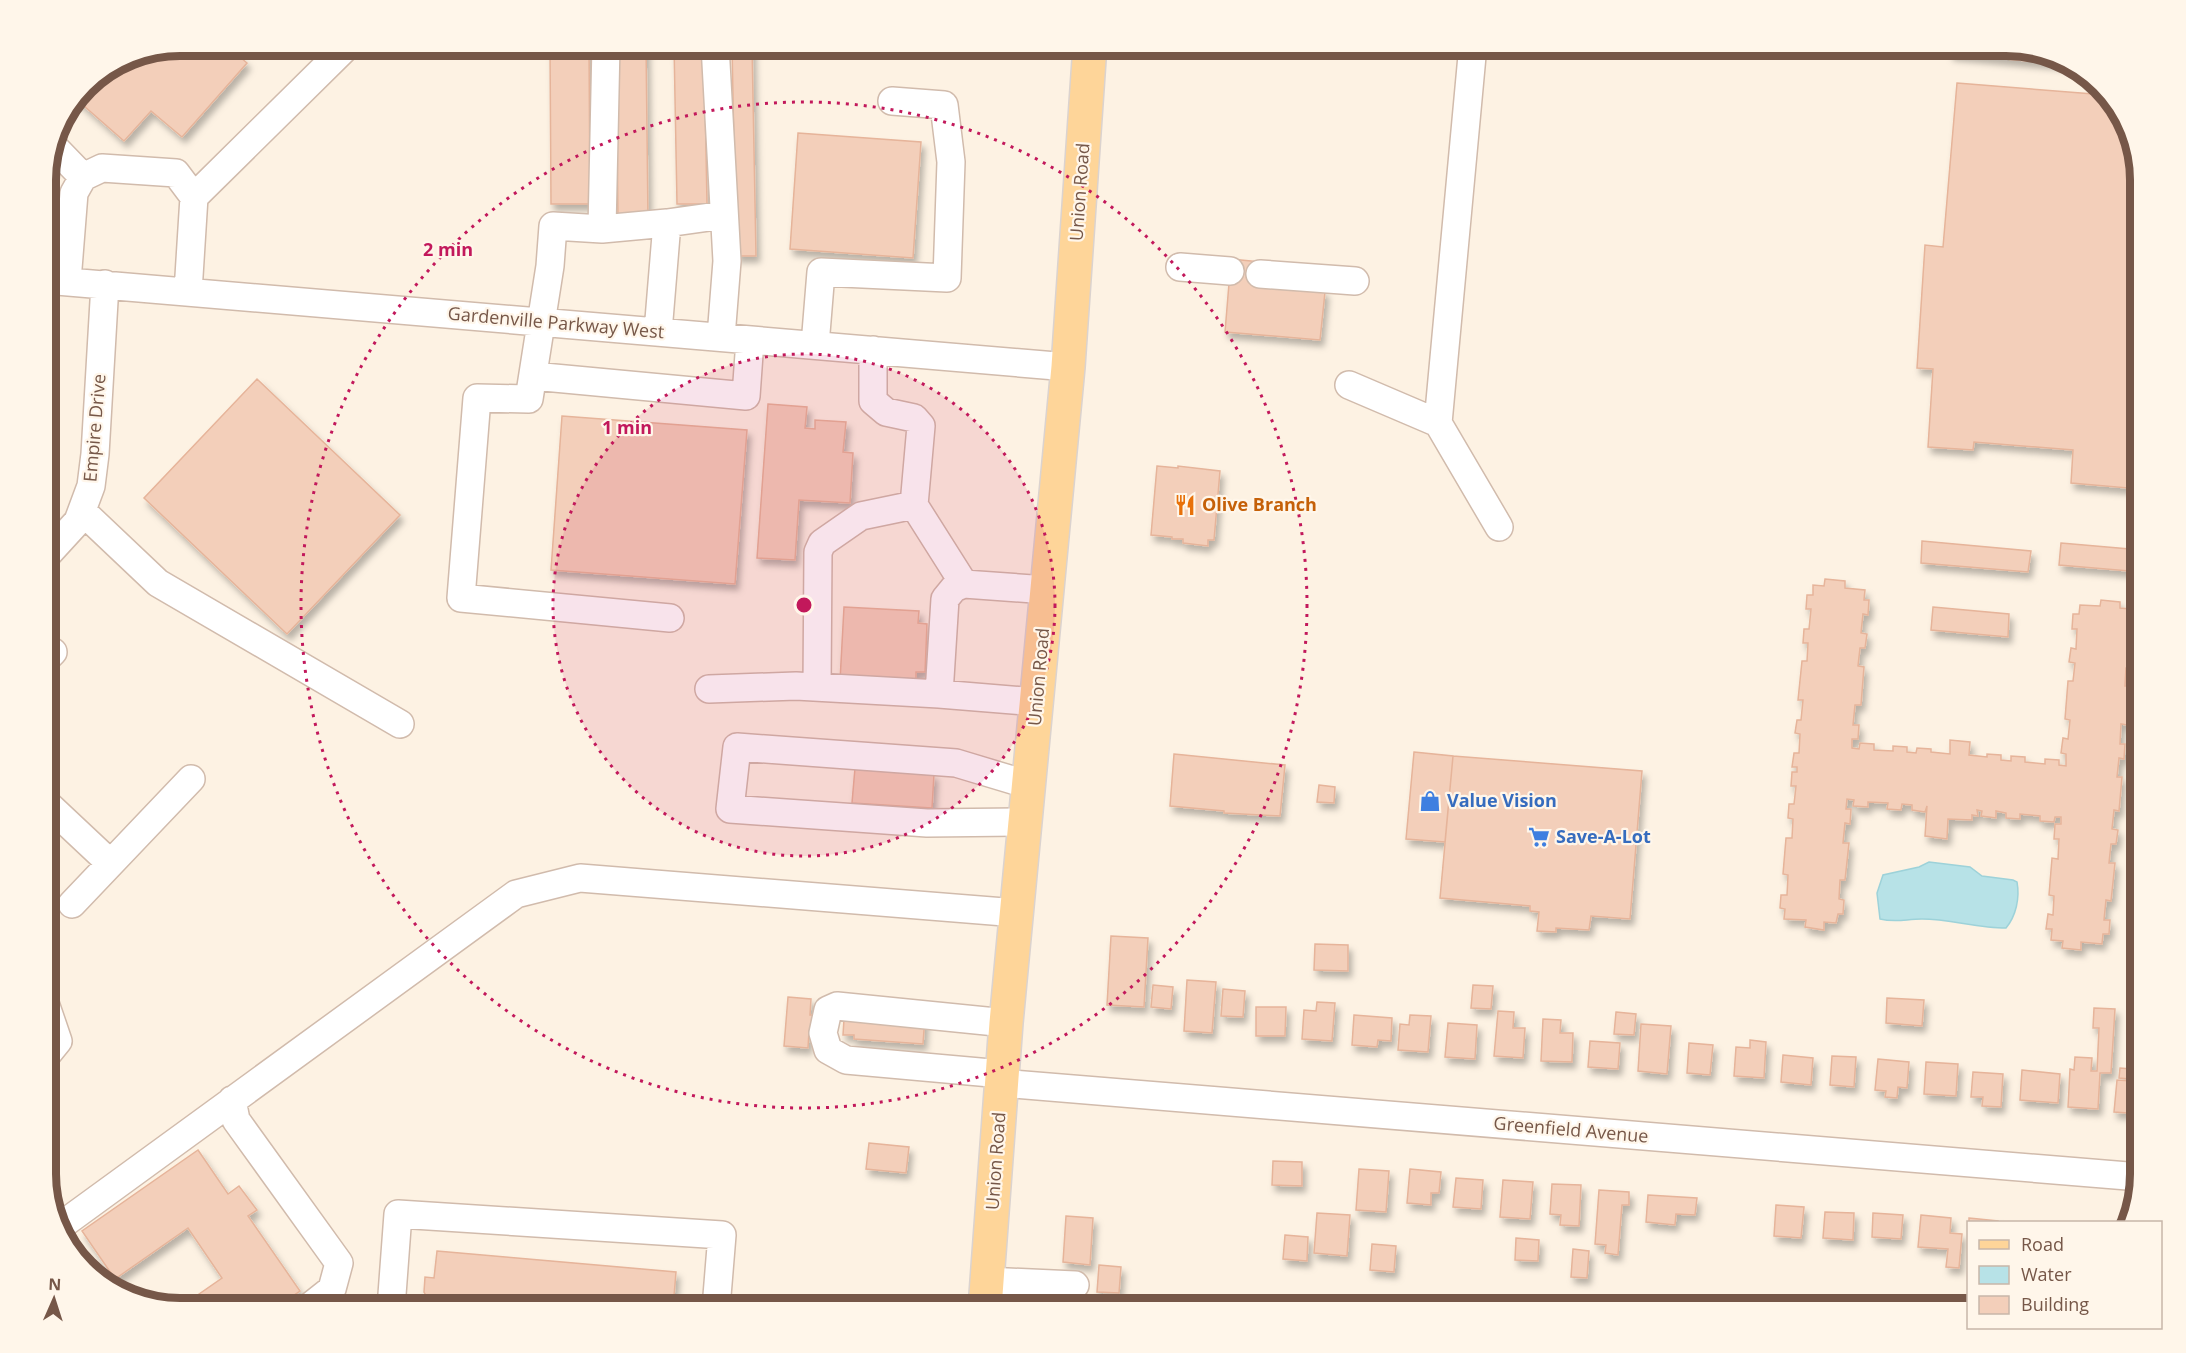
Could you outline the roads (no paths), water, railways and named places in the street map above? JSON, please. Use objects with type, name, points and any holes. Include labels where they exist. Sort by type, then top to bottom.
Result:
[{"type":"main road","name":"Union Road","points":[[986,1294],[1006,1023],[1068,367],[1089,56]]},
{"type":"street","points":[[194,197],[337,56]]},
{"type":"street","points":[[602,229],[606,56]]},
{"type":"street","points":[[716,56],[727,261],[721,337]]},
{"type":"street","points":[[1472,56],[1438,423],[1499,527]]},
{"type":"street","points":[[815,345],[821,272],[947,278],[951,162],[944,105],[892,101]]},
{"type":"street","points":[[59,152],[83,177]]},
{"type":"street","points":[[56,280],[74,193],[83,177],[102,168],[176,173],[194,197],[188,291]]},
{"type":"street","points":[[670,618],[460,598],[477,398],[529,399],[542,322],[553,226],[602,229],[724,215]]},
{"type":"street","points":[[658,332],[667,223]]},
{"type":"street","points":[[1180,267],[1230,271]]},
{"type":"street","points":[[1260,274],[1355,281]]},
{"type":"street","name":"Gardenville Parkway West","points":[[56,280],[1068,367]]},
{"type":"street","name":"Empire Drive","points":[[56,545],[78,521],[91,486],[105,284]]},
{"type":"street","points":[[533,376],[746,396],[750,340]]},
{"type":"street","points":[[873,350],[873,401],[886,412],[914,418],[921,426],[914,506],[964,584]]},
{"type":"street","points":[[1349,384],[1438,423]]},
{"type":"street","points":[[817,687],[818,552],[822,543],[861,516],[914,506]]},
{"type":"street","points":[[82,511],[158,583],[400,724]]},
{"type":"street","points":[[939,694],[945,599],[954,588],[964,584],[1047,590]]},
{"type":"street","points":[[709,689],[817,687],[1037,702]]},
{"type":"street","points":[[1025,822],[927,823],[730,809],[737,747],[956,763],[1029,785]]},
{"type":"street","points":[[72,904],[190,779]]},
{"type":"street","points":[[56,812],[110,863]]},
{"type":"street","points":[[66,1222],[516,894],[580,878],[1017,913]]},
{"type":"street","name":"Greenfield Avenue","points":[[1006,1023],[837,1006],[828,1010],[823,1033],[828,1050],[846,1060],[1002,1079],[2130,1176]]},
{"type":"street","points":[[232,1100],[236,1120],[339,1263],[332,1289],[321,1298]]},
{"type":"street","points":[[392,1298],[398,1214],[722,1235],[717,1298]]},
{"type":"street","points":[[986,1294],[1074,1285]]},
{"type":"water","points":[[1929,862],[1970,867],[1982,876],[2017,882],[2016,906],[2006,928],[1932,919],[1896,921],[1880,919],[1877,893],[1883,875],[1919,867]]},
{"type":"place","name":"Olive Branch","points":[[1185,505]]},
{"type":"place","name":"Value Vision","points":[[1430,801]]},
{"type":"place","name":"Save-A-Lot","points":[[1539,837]]}]
